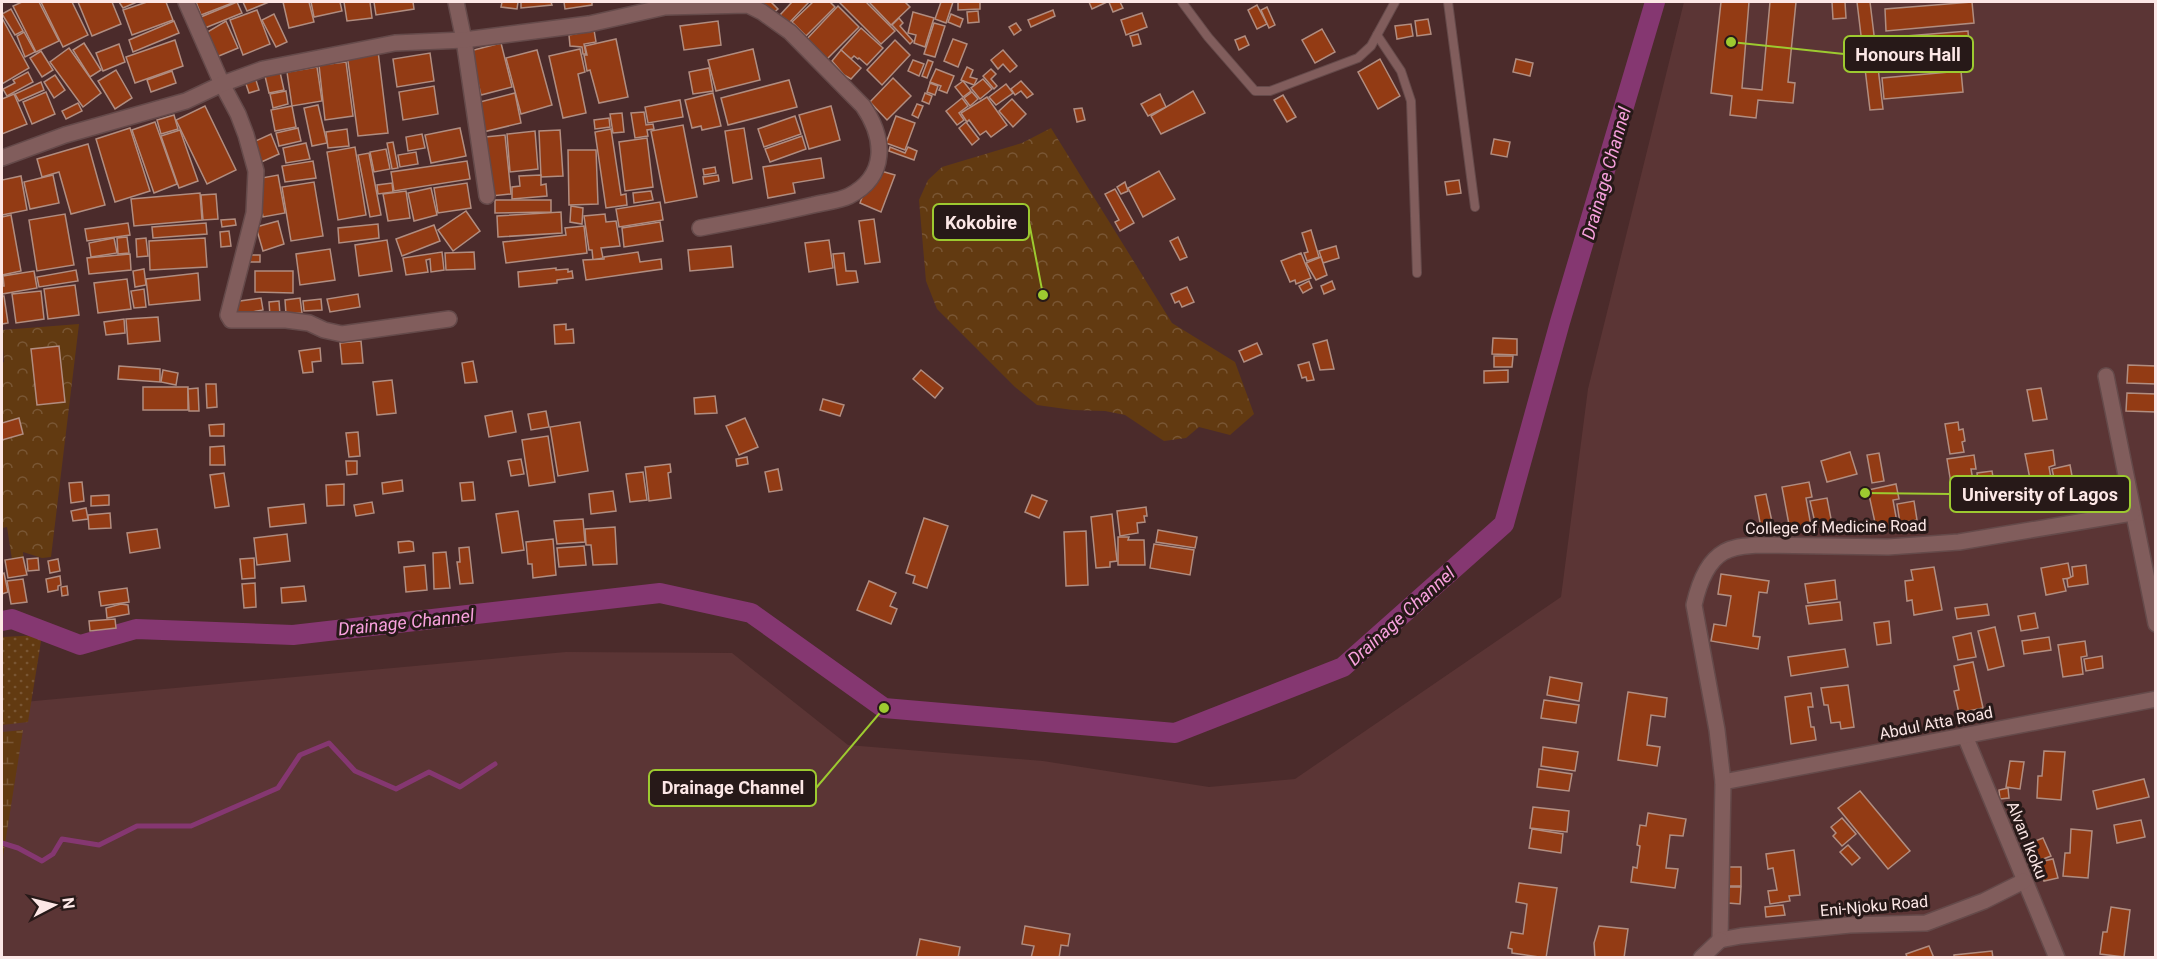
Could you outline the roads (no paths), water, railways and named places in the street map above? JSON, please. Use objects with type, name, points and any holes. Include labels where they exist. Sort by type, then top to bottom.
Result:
[{"type":"street","points":[[186,2],[246,135],[256,171],[254,213],[228,315],[231,320],[286,320],[309,323],[324,330],[342,334],[449,319]]},
{"type":"street","points":[[456,2],[464,40],[487,196]]},
{"type":"street","points":[[2,158],[65,135],[186,101],[222,84],[263,69],[334,54],[395,43],[464,40],[589,24],[666,4],[748,5],[790,32],[863,106],[873,120],[879,139],[877,164],[870,179],[848,197],[700,228]]},
{"type":"street","points":[[2106,376],[2156,624]]},
{"type":"street","name":"College of Medicine Road","points":[[1720,940],[1723,782],[1717,730],[1694,605],[1698,586],[1722,552],[1736,547],[1757,545],[1888,547],[1959,542],[2132,513]]},
{"type":"street","name":"Abdul Atta Road","points":[[1723,782],[2156,699]]},
{"type":"street","name":"Alvan Ikoku","points":[[1965,736],[2057,957]]},
{"type":"street","name":"Eni-Njoku Road","points":[[1720,940],[1850,925],[1926,922],[1983,901],[2024,881]]},
{"type":"street","points":[[1701,957],[1720,940]]},
{"type":"lane","points":[[1182,2],[1208,37],[1255,91],[1270,91],[1358,58],[1371,46],[1395,2]]},
{"type":"lane","points":[[1448,2],[1475,207]]},
{"type":"lane","points":[[1377,35],[1401,71],[1411,101],[1417,273]]},
{"type":"waterway","name":"Drainage Channel","points":[[2,621],[12,619],[80,645],[136,629],[293,635],[660,593],[751,613],[884,708],[1175,733],[1343,667],[1504,524],[1560,322],[1655,2]]},
{"type":"waterway","points":[[2,843],[18,848],[42,861],[53,854],[62,839],[99,845],[137,826],[191,826],[278,788],[300,755],[329,743],[355,771],[396,789],[429,772],[460,787],[495,764]]},
{"type":"place","name":"Honours Hall","points":[[1731,42]]},
{"type":"place","name":"Kokobire","points":[[1043,295]]},
{"type":"place","name":"University of Lagos","points":[[1865,493]]},
{"type":"place","name":"Drainage Channel","points":[[884,708]]}]
